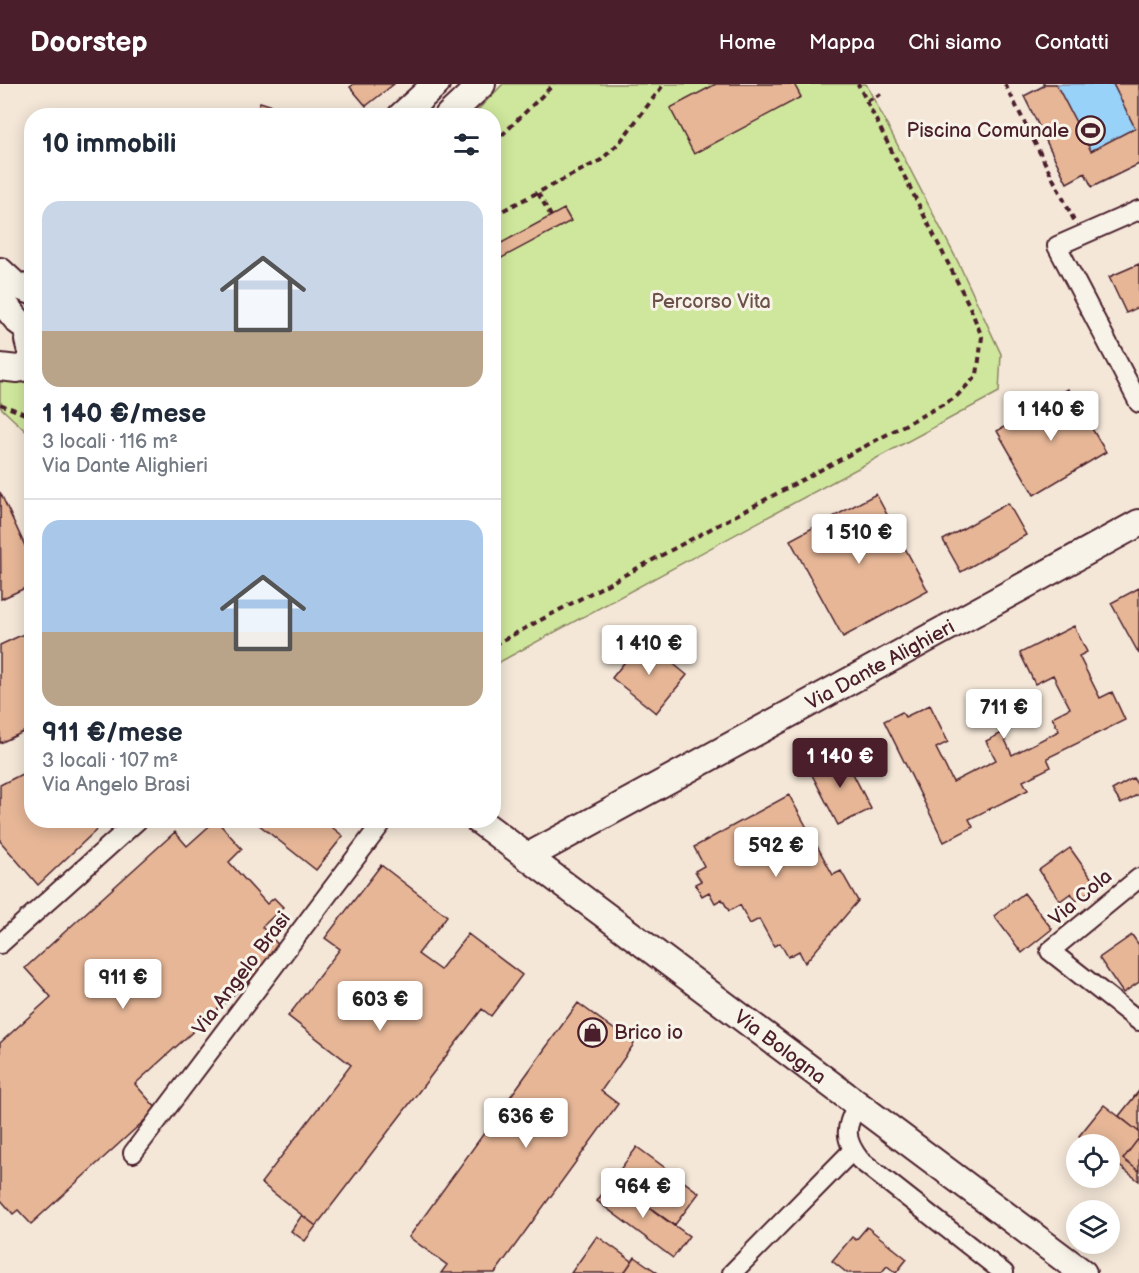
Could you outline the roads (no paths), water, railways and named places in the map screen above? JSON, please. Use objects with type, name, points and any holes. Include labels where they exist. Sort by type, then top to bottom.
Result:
[{"type":"street","points":[[410,108],[436,84]]},
{"type":"street","points":[[456,108],[482,84]]},
{"type":"street","points":[[1139,210],[1057,246],[1139,403]]},
{"type":"street","points":[[0,271],[15,285],[24,288]]},
{"type":"street","points":[[0,299],[24,329]]},
{"type":"street","points":[[0,353],[24,340]]},
{"type":"street","points":[[0,367],[24,368]]},
{"type":"street","name":"Via Dante Alighieri","points":[[527,857],[1139,523]]},
{"type":"street","points":[[0,944],[129,828]]},
{"type":"street","name":"Via Angelo Brasi","points":[[133,1153],[378,828]]},
{"type":"street","name":"Via Bologna","points":[[489,828],[1083,1273]]},
{"type":"street","name":"Via Cola","points":[[1139,878],[1050,951],[1139,1022]]},
{"type":"street","points":[[858,1103],[847,1131],[852,1150],[873,1171],[1004,1273]]},
{"type":"street","points":[[732,1273],[852,1150]]},
{"type":"water","name":"Piscina Comunale","points":[[1043,84],[1139,84],[1139,164],[1092,187],[1085,173],[1067,183],[1024,96]]},
{"type":"place","name":"Piscina Comunale","points":[[1090,130]]},
{"type":"place","name":"Brico io","points":[[593,1032]]},
{"type":"park label","name":"Percorso Vita","points":[[711,301]]}]
